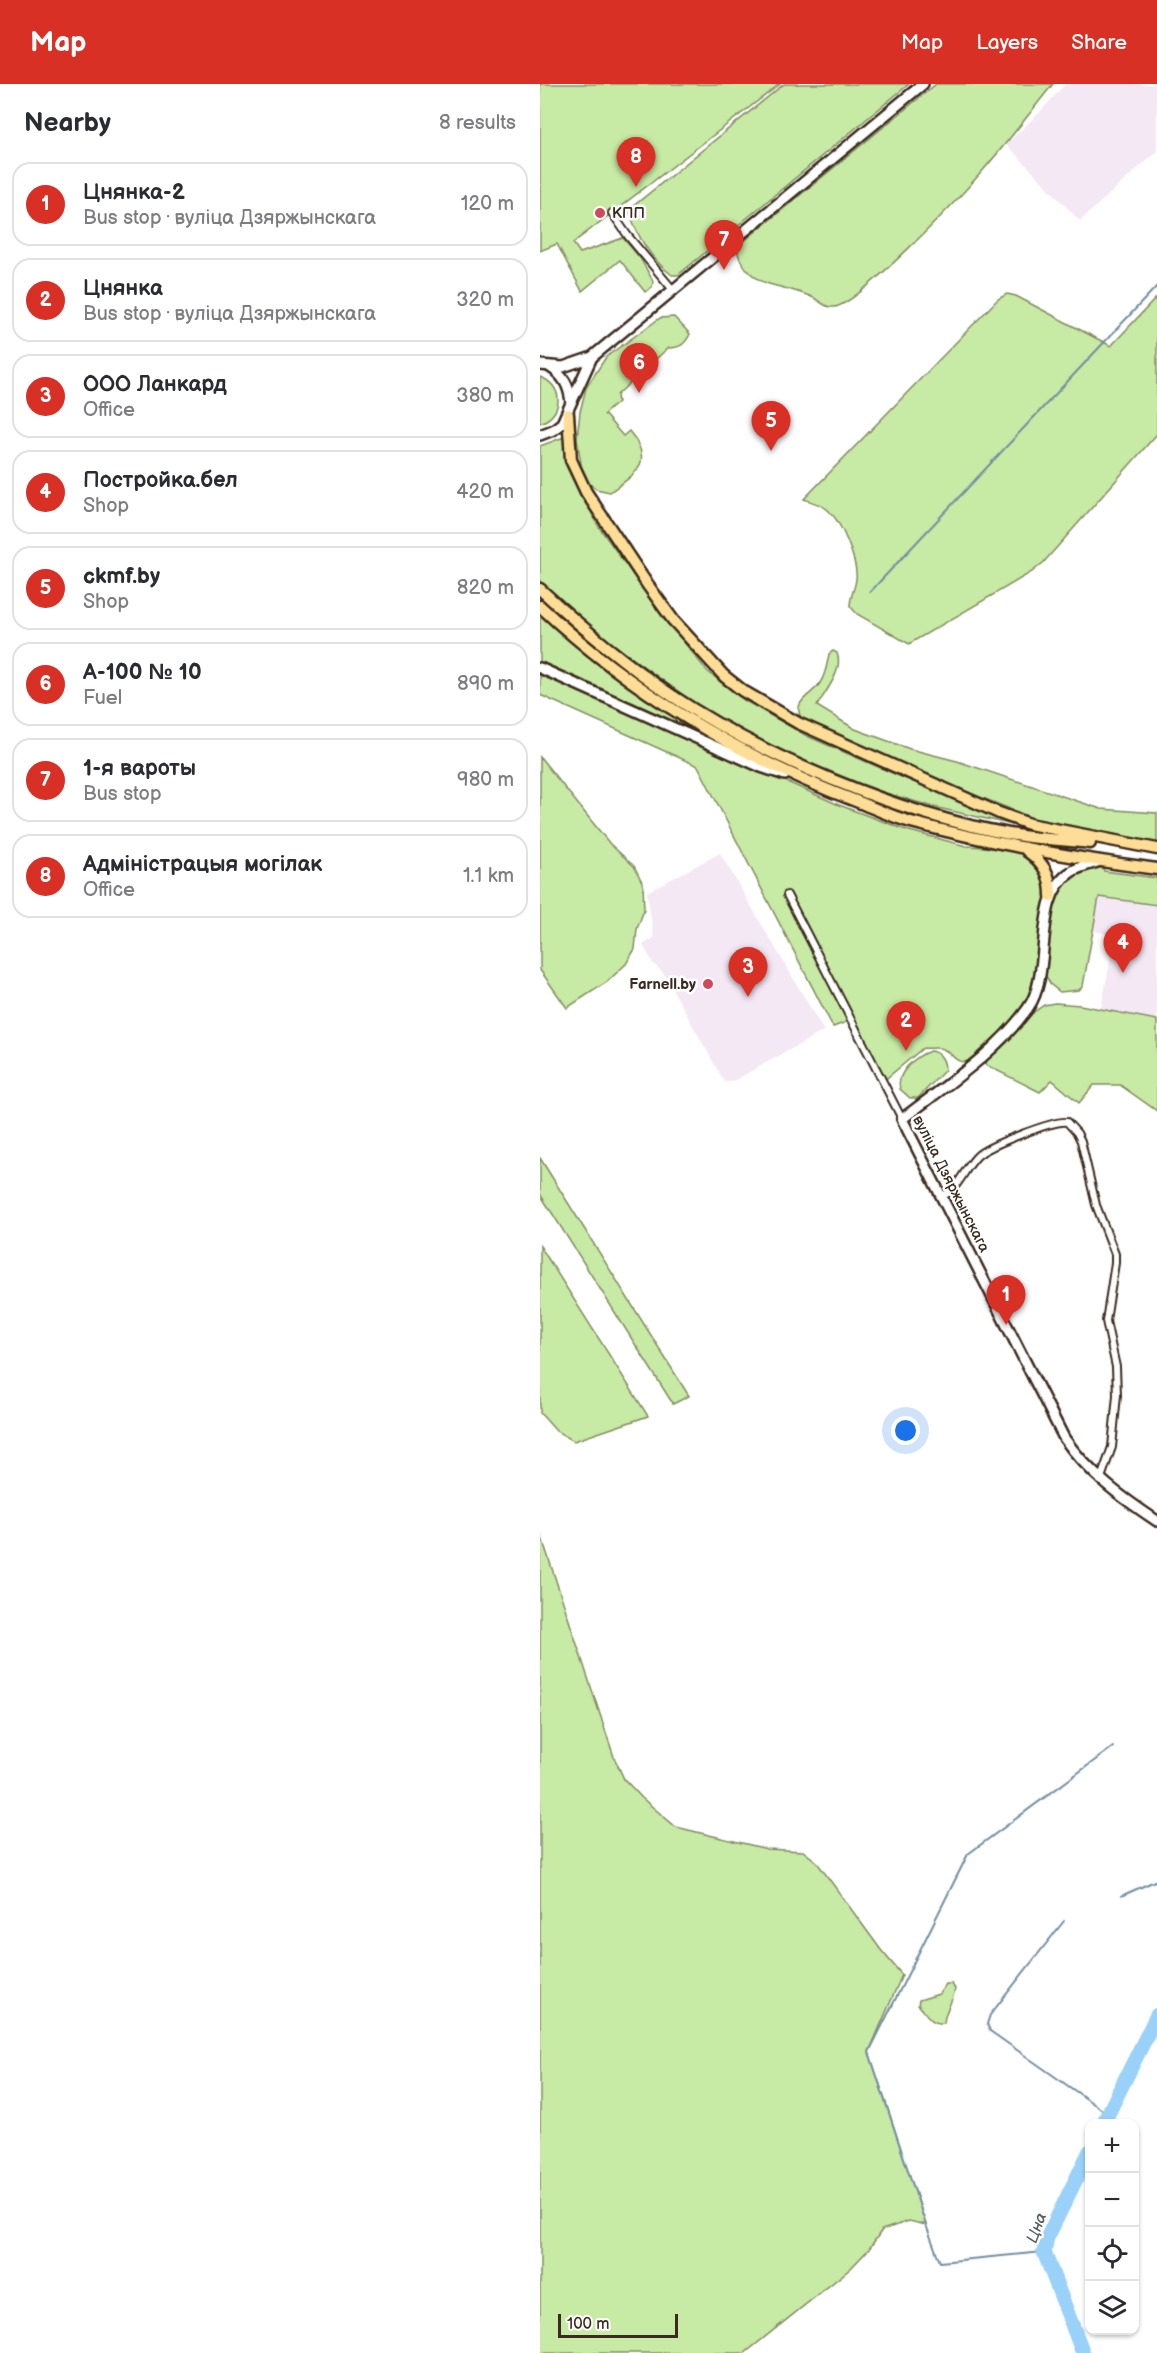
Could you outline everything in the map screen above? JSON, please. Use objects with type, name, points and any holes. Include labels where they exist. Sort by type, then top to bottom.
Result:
[{"type":"highway","points":[[569,409],[571,460],[596,507],[674,620],[708,661],[742,691],[824,735],[999,813],[1029,824],[1157,850]]},
{"type":"highway","points":[[540,589],[577,624],[635,670],[673,696],[763,746],[848,786],[917,809],[1009,834],[1157,850]]},
{"type":"highway","points":[[540,606],[561,626],[628,679],[668,706],[721,738],[806,782],[909,821],[1024,849],[1157,869]]},
{"type":"highway","points":[[1024,849],[1044,866],[1051,883],[1051,896]]},
{"type":"main road","points":[[545,366],[575,364],[592,357],[923,84]]},
{"type":"main road","points":[[540,435],[553,430],[569,409],[592,357]]},
{"type":"main road","points":[[545,366],[564,379],[569,389],[569,409]]},
{"type":"main road","points":[[540,668],[760,767],[806,782]]},
{"type":"main road","points":[[902,1119],[988,1050],[1029,1007],[1035,995],[1040,973],[1051,896],[1058,884],[1069,873],[1101,861]]},
{"type":"main road","name":"вуліца Дзяржынскага","points":[[902,1119],[1064,1438],[1074,1453],[1100,1481],[1157,1521]]},
{"type":"street","points":[[612,213],[674,291]]},
{"type":"street","name":"вуліца Дзяржынскага","points":[[787,895],[902,1119]]},
{"type":"street","points":[[941,1197],[951,1192],[974,1159],[986,1150],[1054,1122],[1067,1122],[1077,1133],[1096,1205],[1112,1244],[1115,1263],[1106,1321],[1117,1376],[1114,1432],[1112,1447],[1100,1481]]},
{"type":"shaded area","points":[[1065,84],[1157,84],[1157,151],[1080,221],[1006,144],[1040,112]]},
{"type":"shaded area","points":[[720,853],[824,1031],[735,1080],[725,1083],[664,974],[653,963],[643,945],[654,938],[647,892]]},
{"type":"shaded area","points":[[1099,897],[1157,905],[1157,1020],[1101,1009],[1115,935],[1093,931]]},
{"type":"green space","points":[[540,84],[780,84],[573,243],[580,253],[623,238],[640,258],[653,281],[652,287],[645,292],[620,260],[582,291],[557,244],[540,251]]},
{"type":"green space","points":[[784,84],[909,84],[678,275],[672,275],[646,247],[636,230],[630,212],[631,208]]},
{"type":"green space","points":[[936,84],[1053,84],[997,154],[951,206],[885,271],[846,302],[828,307],[796,291],[766,283],[751,273],[739,257],[738,246]]},
{"type":"green space","points":[[1007,294],[1016,296],[1111,346],[1157,297],[1157,434],[1043,563],[1032,572],[909,644],[857,614],[850,606],[856,572],[848,543],[839,524],[827,509],[804,499],[998,299]]},
{"type":"green space","points":[[674,317],[690,334],[686,341],[668,348],[617,395],[618,402],[604,414],[623,436],[629,431],[637,442],[642,459],[639,466],[635,473],[610,492],[596,489],[583,478],[577,439],[586,388],[606,357],[660,318]]},
{"type":"green space","points":[[540,377],[554,386],[558,400],[554,414],[540,423]]},
{"type":"green space","points":[[564,437],[570,472],[599,527],[656,607],[707,671],[745,701],[807,736],[1013,825],[934,807],[858,785],[772,746],[705,711],[598,633],[540,581],[540,446]]},
{"type":"green space","points":[[540,615],[559,633],[620,680],[707,737],[705,739],[540,662]]},
{"type":"green space","points":[[833,651],[837,653],[838,660],[836,674],[817,706],[855,729],[910,749],[957,761],[1101,809],[1157,813],[1157,845],[1043,822],[890,761],[833,736],[801,718],[799,707],[801,702],[820,683],[825,673],[829,654]]},
{"type":"green space","points":[[540,672],[839,805],[906,830],[966,846],[1024,849],[1037,858],[1051,895],[1063,878],[1101,861],[1104,871],[1157,878],[1157,905],[1099,897],[1083,986],[1079,990],[1060,992],[1051,985],[1046,976],[1050,901],[1030,992],[1014,1019],[969,1061],[961,1062],[943,1049],[923,1048],[882,1082],[852,1020],[833,1027],[698,766],[540,695]]},
{"type":"green space","points":[[540,757],[610,844],[634,866],[643,884],[644,910],[637,929],[635,949],[626,964],[607,982],[567,1008],[540,970]]},
{"type":"green space","points":[[1055,1003],[1080,1005],[1157,1020],[1157,1111],[1120,1085],[1094,1085],[1079,1103],[1052,1080],[1040,1092],[984,1064],[1034,1012],[1044,1005]]},
{"type":"green space","points":[[930,1051],[942,1057],[945,1070],[918,1098],[910,1098],[900,1089],[901,1077],[913,1061]]},
{"type":"green space","points":[[540,1158],[689,1396],[673,1404],[540,1194]]},
{"type":"green space","points":[[540,1246],[648,1416],[574,1441],[556,1431],[540,1413]]},
{"type":"green space","points":[[540,1532],[614,1757],[624,1779],[676,1827],[767,1849],[803,1851],[816,1861],[902,1975],[869,2052],[926,2225],[909,2221],[882,2230],[869,2249],[850,2269],[745,2353],[540,2353]]},
{"type":"green space","points":[[946,1984],[952,1984],[955,1989],[944,2023],[939,2023],[932,2020],[918,2005],[919,2000],[939,1994]]},
{"type":"waterway","points":[[870,592],[1157,286]]},
{"type":"waterway","points":[[1044,2252],[940,2262],[869,2052],[968,1854],[1113,1747]]},
{"type":"waterway","points":[[1121,1896],[1157,1880]]},
{"type":"waterway","points":[[1064,1921],[990,2015],[987,2024],[990,2031],[1108,2114]]},
{"type":"waterway","name":"Цна","points":[[1105,2119],[1157,2015]]},
{"type":"waterway","name":"Цна","points":[[1083,2353],[1044,2252],[1047,2238],[1085,2161]]},
{"type":"place","name":"Адміністрацыя могілак","points":[[636,187]]},
{"type":"place","name":"КПП","points":[[600,213]]},
{"type":"place","name":"1-я вароты","points":[[724,270]]},
{"type":"place","name":"А-100 № 10","points":[[639,393]]},
{"type":"place","name":"ckmf.by","points":[[771,451]]},
{"type":"place","name":"Постройка.бел","points":[[1123,973]]},
{"type":"place","name":"Farnell.by","points":[[708,984]]},
{"type":"place","name":"ООО Ланкард","points":[[748,997]]},
{"type":"place","name":"Цнянка","points":[[906,1051]]},
{"type":"place","name":"Цнянка-2","points":[[1006,1325]]}]
